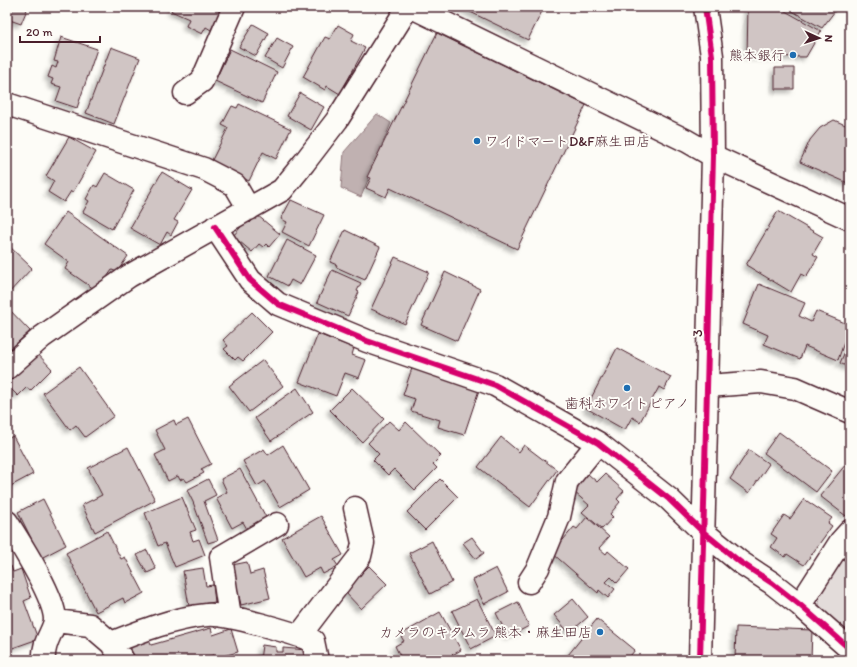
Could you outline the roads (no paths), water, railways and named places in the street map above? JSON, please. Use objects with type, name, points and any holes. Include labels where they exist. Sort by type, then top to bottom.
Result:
[{"type":"street","points":[[185,93],[202,81],[234,7]]},
{"type":"street","points":[[7,368],[42,337],[129,276],[282,190],[337,120],[408,7]]},
{"type":"street","points":[[412,7],[687,141],[713,156],[850,219]]},
{"type":"street","name":"3","points":[[700,660],[702,531],[708,386],[713,156],[712,56],[705,7]]},
{"type":"street","points":[[7,104],[204,169],[235,185],[249,208]]},
{"type":"street","points":[[215,227],[250,280],[278,304],[367,340],[495,385],[598,443],[669,500],[702,531],[740,562],[772,582],[850,649]]},
{"type":"street","points":[[708,386],[762,382],[795,388],[850,412]]},
{"type":"street","points":[[529,582],[538,568],[559,517],[567,481],[598,443]]},
{"type":"street","points":[[300,635],[360,556],[363,543],[356,508]]},
{"type":"street","points":[[7,522],[28,556],[53,606],[55,621],[46,639],[44,660]]},
{"type":"street","points":[[230,617],[221,557],[277,524]]},
{"type":"street","points":[[800,605],[841,541],[850,531]]},
{"type":"street","points":[[55,621],[90,625],[117,651],[167,623],[208,614],[230,617],[300,635],[313,641],[317,660]]},
{"type":"place","name":"熊本銀行","points":[[793,55]]},
{"type":"place","name":"ワイドマートD&F麻生田店","points":[[477,141]]},
{"type":"place","name":"歯科ホワイトピアノ","points":[[627,388]]},
{"type":"place","name":"カメラのキタムラ 熊本・麻生田店","points":[[600,632]]}]
